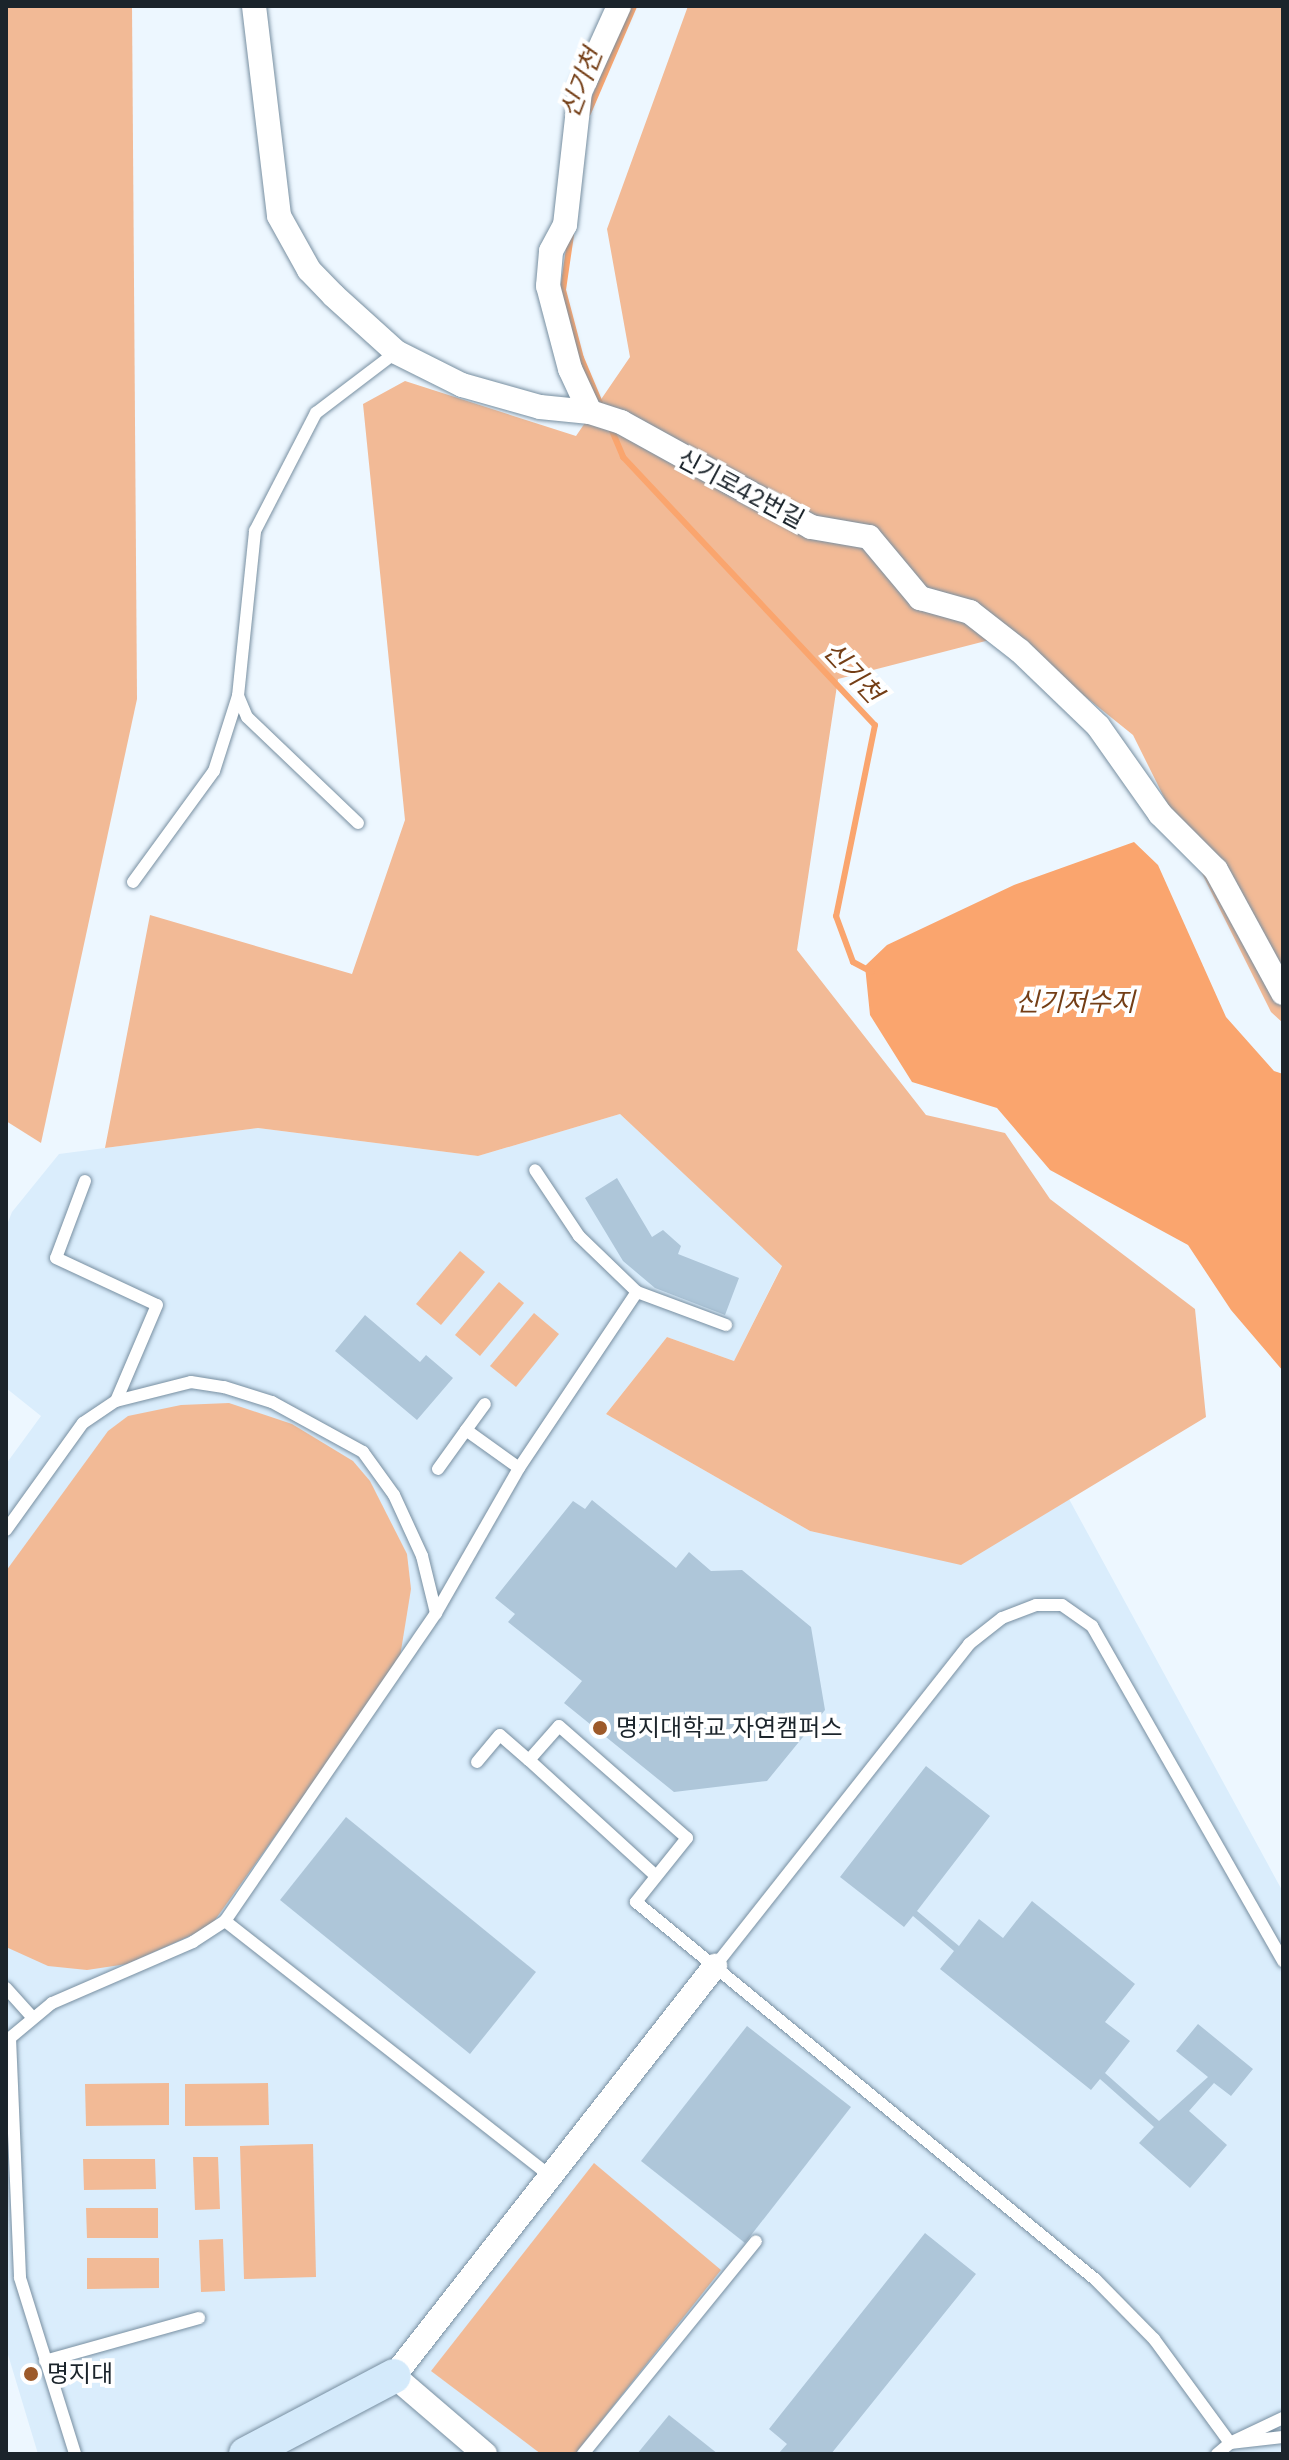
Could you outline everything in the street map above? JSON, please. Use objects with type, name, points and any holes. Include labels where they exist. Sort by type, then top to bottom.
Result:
[{"type":"main road","points":[[246,2454],[394,2376]]},
{"type":"street","name":"신기로42번길","points":[[254,6],[279,216],[309,270],[396,352],[462,385],[540,407],[590,412],[621,422],[811,527],[869,537],[920,598],[970,612],[1020,651],[1098,726],[1160,814],[1216,870],[1283,993]]},
{"type":"street","points":[[590,412],[570,369],[548,286],[551,251],[565,225],[580,92],[619,6]]},
{"type":"street","points":[[485,2454],[394,2376],[715,1966]]},
{"type":"lane","points":[[133,882],[214,771],[238,696],[255,531],[316,413],[396,352]]},
{"type":"lane","points":[[238,696],[247,717],[358,823]]},
{"type":"lane","points":[[535,1170],[579,1236],[637,1292],[726,1325]]},
{"type":"lane","points":[[85,1181],[56,1258],[157,1305],[116,1401]]},
{"type":"lane","points":[[75,2454],[20,2278],[10,2038],[31,2016],[99,1980],[193,1942],[225,1921],[436,1613],[519,1468],[637,1292]]},
{"type":"lane","points":[[6,1530],[83,1423],[116,1401],[191,1382],[224,1387],[272,1402],[363,1452],[394,1495],[422,1556],[436,1613]]},
{"type":"lane","points":[[438,1469],[485,1404]]},
{"type":"lane","points":[[466,1430],[519,1468]]},
{"type":"lane","points":[[715,1966],[969,1644],[1002,1618],[1036,1605],[1062,1605],[1092,1626],[1283,1961]]},
{"type":"lane","points":[[529,1760],[559,1726],[687,1838],[636,1902],[1096,2280],[1154,2339],[1230,2443]]},
{"type":"lane","points":[[477,1762],[500,1735],[656,1876]]},
{"type":"lane","points":[[225,1921],[552,2177]]},
{"type":"lane","points":[[6,1988],[31,2016]]},
{"type":"lane","points":[[583,2454],[756,2241]]},
{"type":"lane","points":[[45,2361],[199,2318]]},
{"type":"lane","points":[[1217,2454],[1230,2443],[1283,2418]]},
{"type":"lane","points":[[1230,2443],[1283,2437]]},
{"type":"shaded area","points":[[6,6],[132,6],[137,699],[41,1143],[6,1121]]},
{"type":"shaded area","points":[[688,6],[1283,6],[1283,1023],[1271,1012],[1133,735],[1009,635],[838,679],[797,950],[926,1115],[1005,1133],[1050,1199],[1195,1309],[1206,1417],[961,1565],[810,1531],[606,1414],[667,1337],[734,1361],[782,1266],[620,1114],[478,1156],[258,1128],[105,1148],[150,915],[352,974],[405,820],[363,404],[405,381],[576,436],[630,357],[607,229]]},
{"type":"shaded area","name":"명지대학교 자연캠퍼스","points":[[620,1114],[782,1265],[734,1361],[667,1337],[606,1414],[810,1531],[961,1564],[1069,1499],[1283,1892],[1283,2454],[38,2454],[6,2348],[6,1464],[41,1416],[6,1388],[6,1227],[12,1212],[59,1154],[258,1128],[478,1156]]},
{"type":"shaded area","points":[[460,1251],[485,1272],[441,1325],[416,1304]]},
{"type":"shaded area","points":[[499,1282],[524,1303],[480,1356],[455,1335]]},
{"type":"shaded area","points":[[534,1313],[559,1334],[516,1387],[490,1366]]},
{"type":"shaded area","points":[[229,1403],[292,1424],[353,1461],[370,1481],[407,1554],[411,1589],[399,1663],[210,1927],[127,1964],[87,1970],[48,1966],[6,1947],[6,1571],[108,1431],[128,1416],[181,1405]]},
{"type":"shaded area","points":[[169,2083],[169,2125],[86,2126],[85,2084]]},
{"type":"shaded area","points":[[268,2083],[269,2125],[185,2126],[185,2084]]},
{"type":"shaded area","points":[[313,2144],[316,2277],[244,2279],[240,2146]]},
{"type":"shaded area","points":[[193,2157],[218,2157],[220,2209],[195,2210]]},
{"type":"shaded area","points":[[83,2159],[155,2159],[156,2189],[84,2190]]},
{"type":"shaded area","points":[[594,2163],[721,2270],[575,2454],[541,2454],[431,2371]]},
{"type":"shaded area","points":[[86,2208],[158,2208],[158,2238],[87,2238]]},
{"type":"shaded area","points":[[223,2239],[225,2291],[201,2292],[199,2240]]},
{"type":"shaded area","points":[[87,2258],[159,2258],[159,2288],[87,2289]]},
{"type":"water","name":"신기저수지","points":[[1134,842],[1158,865],[1226,1017],[1274,1071],[1283,1074],[1283,1371],[1231,1310],[1188,1245],[1050,1170],[997,1108],[912,1082],[870,1015],[865,966],[887,945],[1014,885]]},
{"type":"building","points":[[617,1178],[652,1237],[663,1230],[681,1246],[678,1254],[739,1278],[725,1315],[655,1288],[623,1261],[585,1198]]},
{"type":"building","points":[[365,1315],[420,1362],[426,1355],[453,1378],[417,1420],[335,1351]]},
{"type":"building","points":[[592,1500],[676,1568],[689,1552],[711,1571],[742,1570],[811,1627],[825,1710],[767,1781],[674,1792],[564,1703],[582,1681],[508,1622],[515,1614],[495,1598],[573,1501],[585,1509]]},
{"type":"building","points":[[926,1766],[990,1816],[917,1911],[959,1946],[979,1919],[1003,1938],[1032,1901],[1135,1984],[1105,2022],[1130,2041],[1105,2073],[1159,2121],[1208,2077],[1176,2051],[1198,2024],[1253,2069],[1231,2096],[1214,2083],[1189,2111],[1227,2145],[1190,2188],[1139,2143],[1154,2127],[1100,2079],[1091,2090],[940,1969],[954,1951],[913,1916],[904,1927],[840,1877]]},
{"type":"building","points":[[346,1817],[536,1972],[470,2054],[280,1900]]},
{"type":"building","points":[[747,2026],[851,2107],[745,2243],[641,2161]]},
{"type":"building","points":[[925,2233],[976,2274],[831,2454],[778,2454],[787,2444],[769,2429]]},
{"type":"building","points":[[669,2415],[718,2454],[637,2454]]},
{"type":"waterway","name":"신기천","points":[[588,113],[634,6]]},
{"type":"waterway","name":"신기천","points":[[571,235],[563,290],[581,358],[602,408]]},
{"type":"waterway","name":"신기천","points":[[610,426],[623,457],[875,725],[836,916],[853,962],[872,972]]},
{"type":"place","name":"명지대학교 자연캠퍼스","points":[[600,1728]]},
{"type":"place","name":"명지대","points":[[31,2374]]}]
